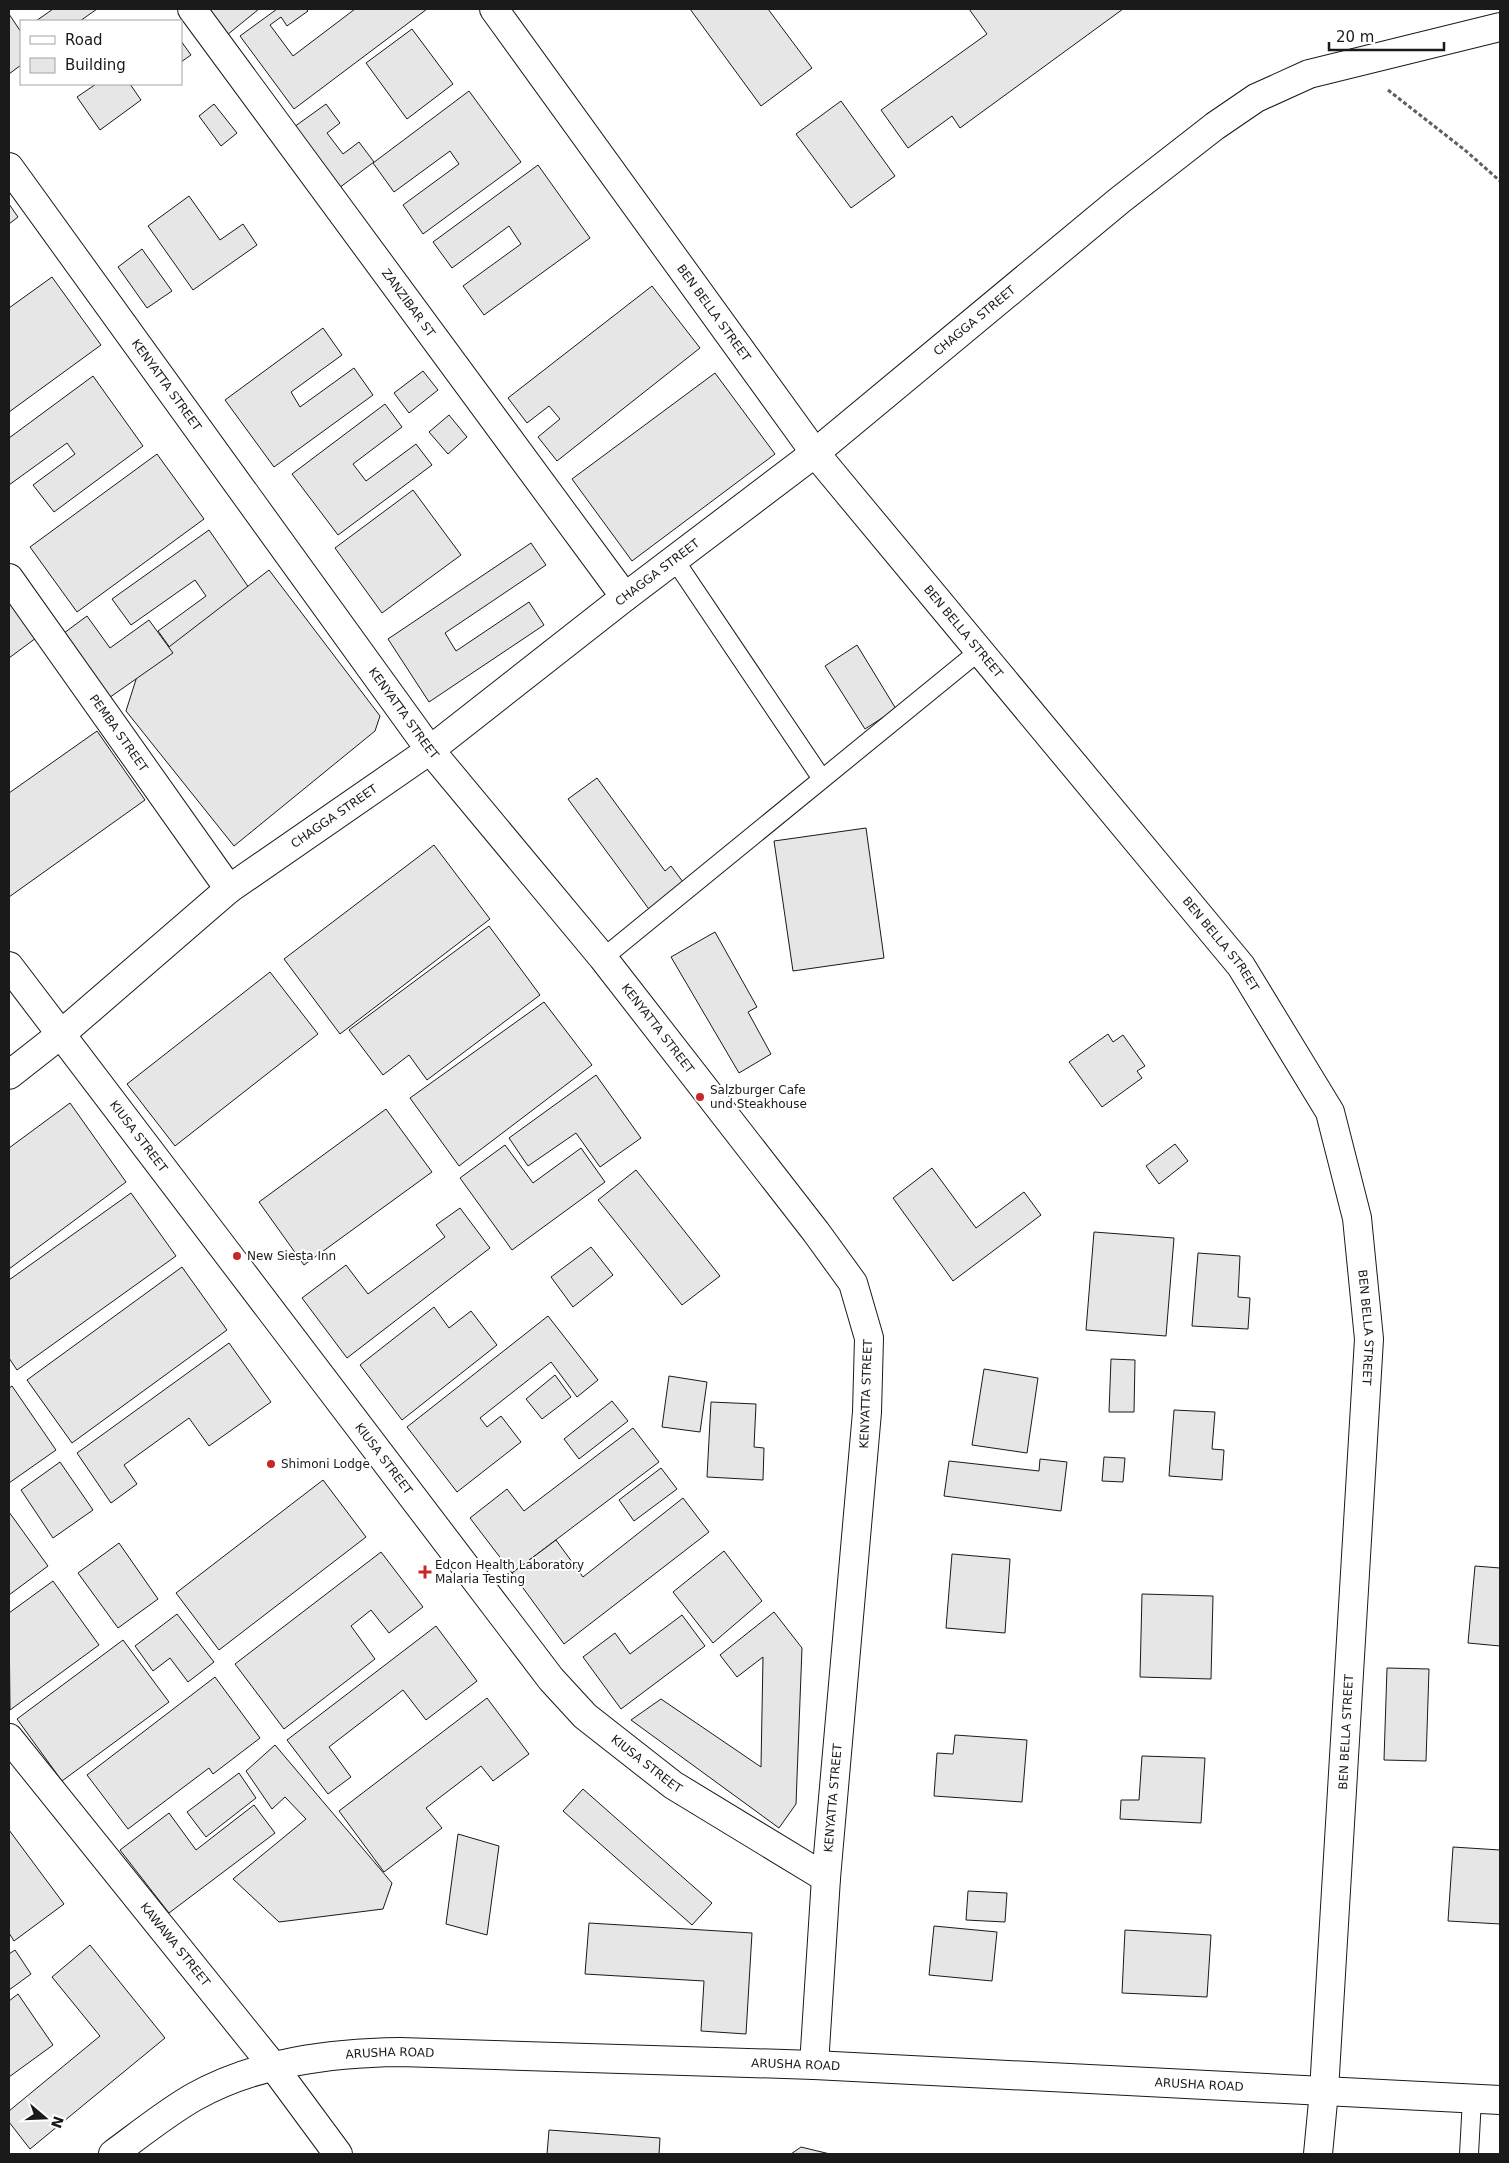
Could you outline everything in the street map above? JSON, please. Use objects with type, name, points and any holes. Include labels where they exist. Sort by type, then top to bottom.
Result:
[{"type":"street","name":"ZANZIBAR ST","points":[[192,9],[625,597]]},
{"type":"street","name":"BEN BELLA STREET","points":[[494,9],[815,453],[978,652],[1241,966],[1330,1112],[1356,1218],[1369,1339],[1324,2091],[1318,2154]]},
{"type":"street","name":"CHAGGA STREET","points":[[9,1075],[60,1035],[229,889],[430,750],[674,559],[815,453],[1120,200],[1207,131],[1256,98],[1309,74],[1500,27]]},
{"type":"street","name":"KENYATTA STREET","points":[[9,167],[430,750],[603,958],[816,1232],[853,1283],[869,1338],[866,1422],[826,1878],[814,2065]]},
{"type":"street","name":"PEMBA STREET","points":[[9,578],[229,889]]},
{"type":"street","name":"KIUSA STREET","points":[[9,966],[551,1679],[585,1716],[673,1785],[826,1878]]},
{"type":"street","name":"KAWAWA STREET","points":[[9,1738],[273,2066],[338,2154]]},
{"type":"street","name":"ARUSHA ROAD","points":[[114,2154],[194,2097],[235,2079],[273,2066],[359,2053],[400,2052],[814,2065],[1500,2100]]},
{"type":"lane","points":[[674,559],[822,779]]},
{"type":"lane","points":[[603,958],[978,652]]},
{"type":"lane","points":[[1469,2154],[1472,2099]]},
{"type":"path","points":[[1354,63],[1466,151],[1500,181]]},
{"type":"building","points":[[53,9],[97,9],[81,20],[37,20]]},
{"type":"building","points":[[206,9],[259,9],[227,35]]},
{"type":"building","points":[[277,9],[306,9],[308,11],[287,26],[281,17],[270,25],[293,56],[355,9],[427,9],[294,109],[240,36]]},
{"type":"building","points":[[690,9],[768,9],[812,68],[761,106]]},
{"type":"building","points":[[969,9],[1123,9],[960,128],[952,116],[908,148],[881,110],[987,34]]},
{"type":"building","points":[[9,14],[20,30],[20,66],[9,74]]},
{"type":"building","points":[[412,29],[453,84],[407,119],[366,63]]},
{"type":"building","points":[[182,42],[191,55],[182,61]]},
{"type":"building","points":[[95,85],[131,85],[141,100],[100,130],[77,97]]},
{"type":"building","points":[[469,91],[521,162],[423,234],[403,205],[459,164],[450,151],[394,192],[373,163]]},
{"type":"building","points":[[841,101],[895,176],[851,208],[796,134]]},
{"type":"building","points":[[214,104],[237,133],[221,146],[199,116]]},
{"type":"building","points":[[326,104],[340,123],[327,133],[343,154],[359,142],[374,162],[339,188],[294,127]]},
{"type":"building","points":[[538,165],[590,238],[484,315],[463,286],[521,244],[509,226],[452,268],[433,242]]},
{"type":"building","points":[[189,196],[220,240],[243,224],[257,245],[193,290],[148,226]]},
{"type":"building","points":[[9,204],[18,217],[9,224]]},
{"type":"building","points":[[142,249],[172,291],[147,308],[118,267]]},
{"type":"building","points":[[52,277],[101,345],[9,412],[9,308]]},
{"type":"building","points":[[652,286],[700,348],[557,461],[538,437],[560,419],[549,406],[527,423],[508,398]]},
{"type":"building","points":[[323,328],[342,355],[291,392],[300,407],[354,368],[373,395],[274,467],[225,400]]},
{"type":"building","points":[[423,371],[438,390],[409,413],[394,393]]},
{"type":"building","points":[[715,373],[775,454],[632,561],[572,479]]},
{"type":"building","points":[[93,376],[143,446],[54,512],[33,485],[75,454],[67,443],[9,485],[9,438]]},
{"type":"building","points":[[385,404],[402,427],[353,464],[366,481],[416,444],[432,465],[338,535],[292,474]]},
{"type":"building","points":[[449,415],[467,437],[448,454],[429,432]]},
{"type":"building","points":[[157,454],[204,519],[77,612],[30,547]]},
{"type":"building","points":[[413,490],[461,555],[382,613],[335,548]]},
{"type":"building","points":[[209,530],[256,598],[176,656],[158,631],[206,596],[195,580],[131,625],[112,599]]},
{"type":"building","points":[[531,543],[546,565],[445,633],[456,651],[529,602],[544,625],[429,702],[388,639]]},
{"type":"building","points":[[269,570],[380,716],[375,731],[234,846],[126,711],[139,670]]},
{"type":"building","points":[[9,600],[36,638],[9,658]]},
{"type":"building","points":[[87,616],[110,648],[149,620],[173,653],[106,700],[60,636]]},
{"type":"building","points":[[857,645],[896,709],[865,729],[825,666]]},
{"type":"building","points":[[97,731],[145,800],[9,897],[9,793]]},
{"type":"building","points":[[597,778],[665,871],[671,866],[686,886],[651,912],[568,799]]},
{"type":"building","points":[[866,828],[884,958],[793,971],[774,841]]},
{"type":"building","points":[[434,845],[490,919],[340,1034],[284,959]]},
{"type":"building","points":[[489,926],[540,995],[427,1080],[409,1055],[383,1075],[349,1030]]},
{"type":"building","points":[[715,932],[757,1007],[748,1012],[771,1054],[739,1073],[671,957]]},
{"type":"building","points":[[270,972],[318,1034],[175,1146],[127,1084]]},
{"type":"building","points":[[544,1002],[592,1065],[459,1166],[410,1098]]},
{"type":"building","points":[[1108,1034],[1113,1042],[1123,1035],[1145,1066],[1137,1071],[1142,1078],[1102,1107],[1069,1062]]},
{"type":"building","points":[[596,1075],[641,1138],[600,1167],[576,1133],[528,1166],[509,1138]]},
{"type":"building","points":[[70,1103],[126,1182],[9,1269],[9,1148]]},
{"type":"building","points":[[386,1109],[432,1172],[304,1265],[259,1202]]},
{"type":"building","points":[[1175,1144],[1188,1161],[1159,1184],[1146,1166]]},
{"type":"building","points":[[505,1145],[533,1183],[581,1148],[605,1182],[512,1250],[460,1178]]},
{"type":"building","points":[[932,1168],[976,1228],[1024,1192],[1041,1215],[953,1281],[893,1198]]},
{"type":"building","points":[[636,1170],[720,1276],[682,1305],[598,1200]]},
{"type":"building","points":[[131,1193],[176,1256],[17,1370],[9,1358],[9,1280]]},
{"type":"building","points":[[460,1208],[490,1248],[347,1358],[302,1298],[346,1265],[368,1294],[445,1237],[436,1225]]},
{"type":"building","points":[[1094,1232],[1174,1238],[1166,1336],[1086,1330]]},
{"type":"building","points":[[591,1247],[613,1275],[573,1307],[551,1277]]},
{"type":"building","points":[[1198,1253],[1240,1256],[1238,1297],[1250,1298],[1248,1329],[1192,1326]]},
{"type":"building","points":[[182,1267],[227,1330],[72,1443],[27,1380]]},
{"type":"building","points":[[434,1307],[449,1328],[471,1311],[497,1345],[402,1420],[360,1365]]},
{"type":"building","points":[[548,1316],[598,1380],[577,1397],[551,1362],[480,1418],[487,1427],[501,1416],[521,1442],[457,1492],[407,1427]]},
{"type":"building","points":[[229,1343],[271,1402],[209,1446],[189,1418],[124,1465],[137,1484],[111,1503],[77,1453]]},
{"type":"building","points":[[1111,1359],[1135,1360],[1134,1412],[1109,1412]]},
{"type":"building","points":[[984,1369],[1038,1378],[1027,1453],[972,1445]]},
{"type":"building","points":[[555,1375],[571,1397],[542,1419],[526,1399]]},
{"type":"building","points":[[669,1376],[707,1382],[700,1432],[662,1427]]},
{"type":"building","points":[[12,1386],[56,1450],[9,1483],[9,1388]]},
{"type":"building","points":[[612,1401],[628,1421],[579,1459],[564,1439]]},
{"type":"building","points":[[711,1402],[756,1404],[754,1447],[764,1448],[763,1480],[707,1477]]},
{"type":"building","points":[[1174,1410],[1215,1412],[1212,1449],[1224,1450],[1222,1480],[1169,1476]]},
{"type":"building","points":[[633,1428],[659,1462],[512,1573],[470,1518],[507,1489],[524,1511]]},
{"type":"building","points":[[1104,1457],[1125,1458],[1123,1482],[1102,1481]]},
{"type":"building","points":[[1040,1459],[1067,1462],[1061,1511],[944,1496],[949,1461],[1039,1471]]},
{"type":"building","points":[[60,1462],[93,1510],[53,1538],[21,1490]]},
{"type":"building","points":[[661,1468],[677,1489],[634,1521],[619,1500]]},
{"type":"building","points":[[323,1480],[366,1537],[219,1650],[176,1593]]},
{"type":"building","points":[[683,1498],[709,1532],[564,1644],[512,1573],[556,1540],[583,1577]]},
{"type":"building","points":[[9,1512],[48,1566],[9,1595]]},
{"type":"building","points":[[119,1543],[158,1599],[118,1628],[78,1573]]},
{"type":"building","points":[[724,1551],[762,1601],[713,1643],[673,1592]]},
{"type":"building","points":[[381,1552],[423,1607],[389,1633],[371,1610],[351,1626],[375,1659],[284,1729],[235,1664]]},
{"type":"building","points":[[952,1554],[1010,1559],[1005,1633],[946,1628]]},
{"type":"building","points":[[1475,1566],[1500,1568],[1500,1646],[1468,1643]]},
{"type":"building","points":[[53,1581],[99,1645],[10,1710],[9,1613]]},
{"type":"building","points":[[1142,1594],[1213,1596],[1211,1679],[1140,1677]]},
{"type":"building","points":[[774,1612],[802,1648],[796,1804],[779,1828],[631,1720],[661,1699],[761,1767],[763,1657],[737,1677],[720,1655]]},
{"type":"building","points":[[177,1614],[214,1662],[188,1682],[170,1658],[153,1671],[135,1646]]},
{"type":"building","points":[[682,1615],[705,1646],[621,1709],[583,1657],[615,1633],[630,1654]]},
{"type":"building","points":[[436,1626],[477,1681],[426,1720],[403,1690],[329,1747],[351,1777],[328,1794],[287,1740]]},
{"type":"building","points":[[123,1640],[169,1702],[62,1781],[17,1719]]},
{"type":"building","points":[[1387,1668],[1429,1669],[1426,1761],[1384,1760]]},
{"type":"building","points":[[215,1677],[260,1738],[213,1774],[209,1768],[128,1829],[87,1775]]},
{"type":"building","points":[[487,1698],[529,1754],[493,1781],[481,1766],[426,1808],[442,1828],[384,1872],[339,1811]]},
{"type":"building","points":[[955,1735],[1027,1740],[1022,1802],[934,1796],[937,1753],[953,1754]]},
{"type":"building","points":[[275,1745],[392,1883],[383,1909],[279,1922],[233,1879],[306,1819],[285,1797],[272,1809],[246,1771]]},
{"type":"building","points":[[1142,1756],[1205,1758],[1201,1823],[1120,1819],[1121,1800],[1139,1800]]},
{"type":"building","points":[[239,1773],[256,1798],[206,1837],[187,1812]]},
{"type":"building","points":[[583,1789],[712,1903],[692,1925],[563,1811]]},
{"type":"building","points":[[254,1805],[275,1833],[169,1913],[120,1850],[169,1813],[196,1850]]},
{"type":"building","points":[[9,1830],[64,1904],[14,1941],[9,1933]]},
{"type":"building","points":[[458,1834],[499,1846],[487,1935],[446,1924]]},
{"type":"building","points":[[1453,1847],[1500,1850],[1500,1924],[1448,1921]]},
{"type":"building","points":[[968,1891],[1007,1893],[1005,1922],[966,1920]]},
{"type":"building","points":[[589,1923],[752,1933],[746,2034],[701,2031],[704,1981],[585,1974]]},
{"type":"building","points":[[934,1926],[997,1932],[992,1981],[929,1975]]},
{"type":"building","points":[[1125,1930],[1211,1935],[1207,1997],[1122,1993]]},
{"type":"building","points":[[90,1945],[165,2038],[30,2149],[9,2122],[9,2111],[100,2036],[52,1977]]},
{"type":"building","points":[[15,1950],[31,1974],[9,1990],[9,1954]]},
{"type":"building","points":[[18,1994],[53,2045],[9,2077],[9,2001]]},
{"type":"building","points":[[549,2130],[660,2138],[659,2154],[547,2154]]},
{"type":"building","points":[[801,2147],[830,2154],[791,2154]]},
{"type":"place","name":"Salzburger Cafe und Steakhouse","points":[[700,1097]]},
{"type":"place","name":"New Siesta Inn","points":[[237,1256]]},
{"type":"place","name":"Shimoni Lodge","points":[[271,1464]]},
{"type":"place","name":"Edcon Health Laboratory Malaria Testing","points":[[425,1572]]}]
